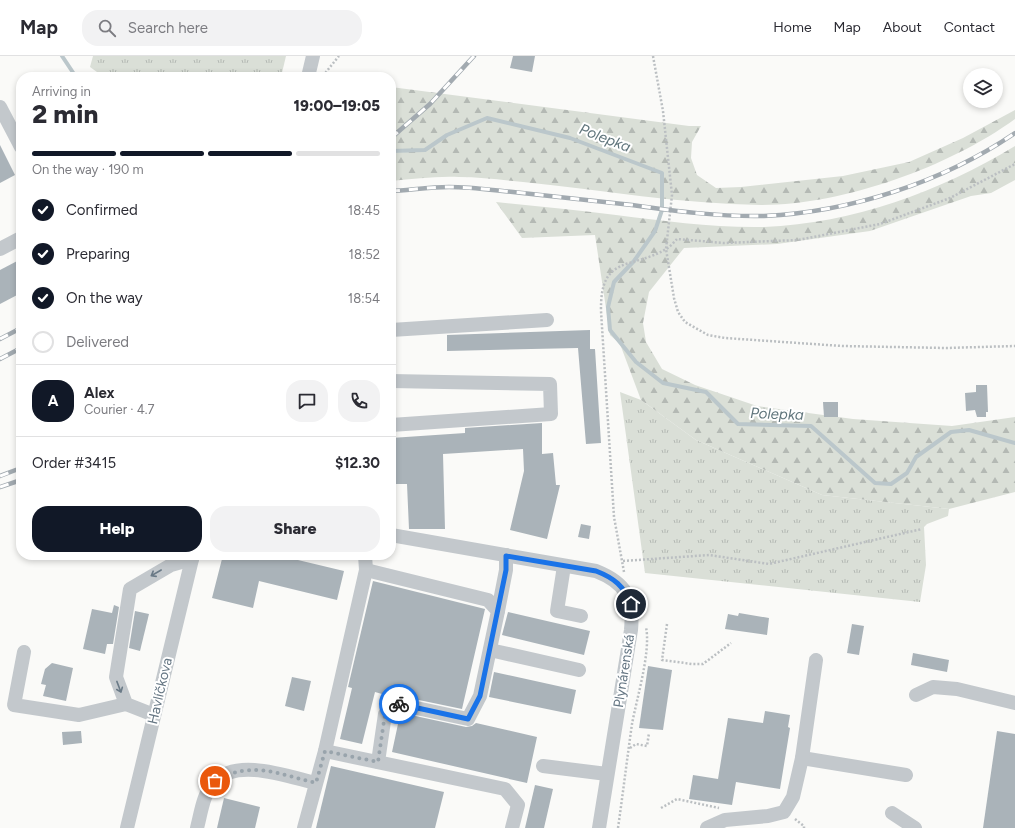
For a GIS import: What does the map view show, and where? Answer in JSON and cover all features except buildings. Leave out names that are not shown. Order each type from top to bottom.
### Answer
[{"type":"street","points":[[309,72],[313,56]]},
{"type":"street","points":[[0,107],[16,137]]},
{"type":"street","points":[[0,249],[16,241]]},
{"type":"street","points":[[396,330],[547,320]]},
{"type":"street","points":[[396,381],[550,384],[551,414],[396,425]]},
{"type":"street","points":[[396,537],[596,571],[608,576],[619,584],[626,592]]},
{"type":"street","points":[[378,762],[385,714],[393,703],[468,719],[480,696],[505,574],[506,556]]},
{"type":"street","points":[[126,704],[116,677],[130,589],[182,560]]},
{"type":"street","name":"Havlíčkova","points":[[127,828],[189,560]]},
{"type":"street","points":[[304,828],[325,751],[366,570],[365,560]]},
{"type":"street","points":[[564,566],[557,611],[582,616]]},
{"type":"street","points":[[366,570],[488,600],[498,611]]},
{"type":"street","name":"Plynárenská","points":[[598,828],[632,617],[631,604],[626,592]]},
{"type":"street","points":[[490,650],[579,670]]},
{"type":"street","points":[[24,652],[14,705],[79,715],[126,704],[154,715]]},
{"type":"street","points":[[708,828],[725,820],[768,816],[784,812],[794,797],[802,758],[816,660]]},
{"type":"street","points":[[916,695],[933,687],[957,689],[1015,703]]},
{"type":"street","points":[[325,751],[505,789],[518,805],[512,828]]},
{"type":"street","points":[[802,758],[906,775]]},
{"type":"street","points":[[543,766],[607,774]]},
{"type":"street","points":[[197,828],[204,799],[215,781],[228,774],[247,769],[267,771],[316,783]]},
{"type":"street","points":[[892,813],[916,828]]},
{"type":"path","points":[[326,72],[339,56]]},
{"type":"path","points":[[653,56],[663,111],[672,195],[666,249],[678,312],[685,322],[708,335],[725,338],[842,346],[946,348],[1015,346]]},
{"type":"path","points":[[626,592],[612,497],[600,294],[605,280],[615,270],[628,262],[666,249],[677,238],[724,243],[798,240],[880,224],[950,198],[1015,164]]},
{"type":"path","points":[[622,561],[709,555],[769,564],[922,529]]},
{"type":"path","points":[[667,624],[662,660],[703,664],[731,644]]},
{"type":"path","points":[[618,828],[629,748],[636,744],[647,746],[649,733]]},
{"type":"green space","points":[[93,56],[286,56],[282,72],[97,72],[90,67]]},
{"type":"green space","points":[[396,88],[689,126],[701,126],[692,142],[691,158],[697,175],[716,188],[741,187],[843,176],[909,162],[963,138],[1015,110],[1015,119],[959,153],[927,167],[894,180],[860,190],[826,198],[793,203],[761,205],[701,202],[499,180],[442,177],[396,181]]},
{"type":"green space","points":[[1015,146],[1015,180],[991,193],[971,196],[870,231],[777,244],[684,248],[649,292],[643,323],[646,342],[662,369],[695,385],[757,406],[853,419],[952,426],[1015,417],[1015,492],[949,509],[822,495],[696,440],[641,400],[620,344],[610,335],[595,235],[522,238],[496,202],[709,225],[764,227],[798,224],[863,212],[926,191],[986,163]]},
{"type":"green space","points":[[620,392],[641,400],[696,440],[822,495],[949,509],[948,516],[927,524],[924,527],[926,565],[920,602],[645,573]]},
{"type":"waterway","name":"Polepka","points":[[62,56],[73,72]]},
{"type":"waterway","name":"Polepka","points":[[396,151],[425,150],[447,135],[487,118],[570,138],[662,173],[662,210],[655,231],[634,261],[614,282],[608,307],[610,330],[636,362],[663,383],[706,392],[738,424],[811,426],[875,483],[891,484],[907,473],[916,457],[951,432],[969,430],[1015,443]]},
{"type":"railway","points":[[396,134],[430,104],[474,56]]},
{"type":"railway","points":[[396,191],[442,187],[465,188],[543,195],[714,215],[764,216],[797,213],[863,201],[927,180],[958,166],[1015,133]]},
{"type":"railway","points":[[0,339],[16,331]]},
{"type":"railway","points":[[0,359],[16,351]]},
{"type":"railway","points":[[0,476],[16,470]]},
{"type":"railway","points":[[0,487],[16,482]]},
{"type":"way so far","points":[[215,781],[228,774],[247,769],[267,771],[316,783],[325,751],[378,762],[385,714],[393,703],[399,704]]},
{"type":"route","points":[[399,704],[468,719],[480,696],[506,570],[506,556],[596,571],[608,576],[619,584],[626,592],[631,604]]}]
